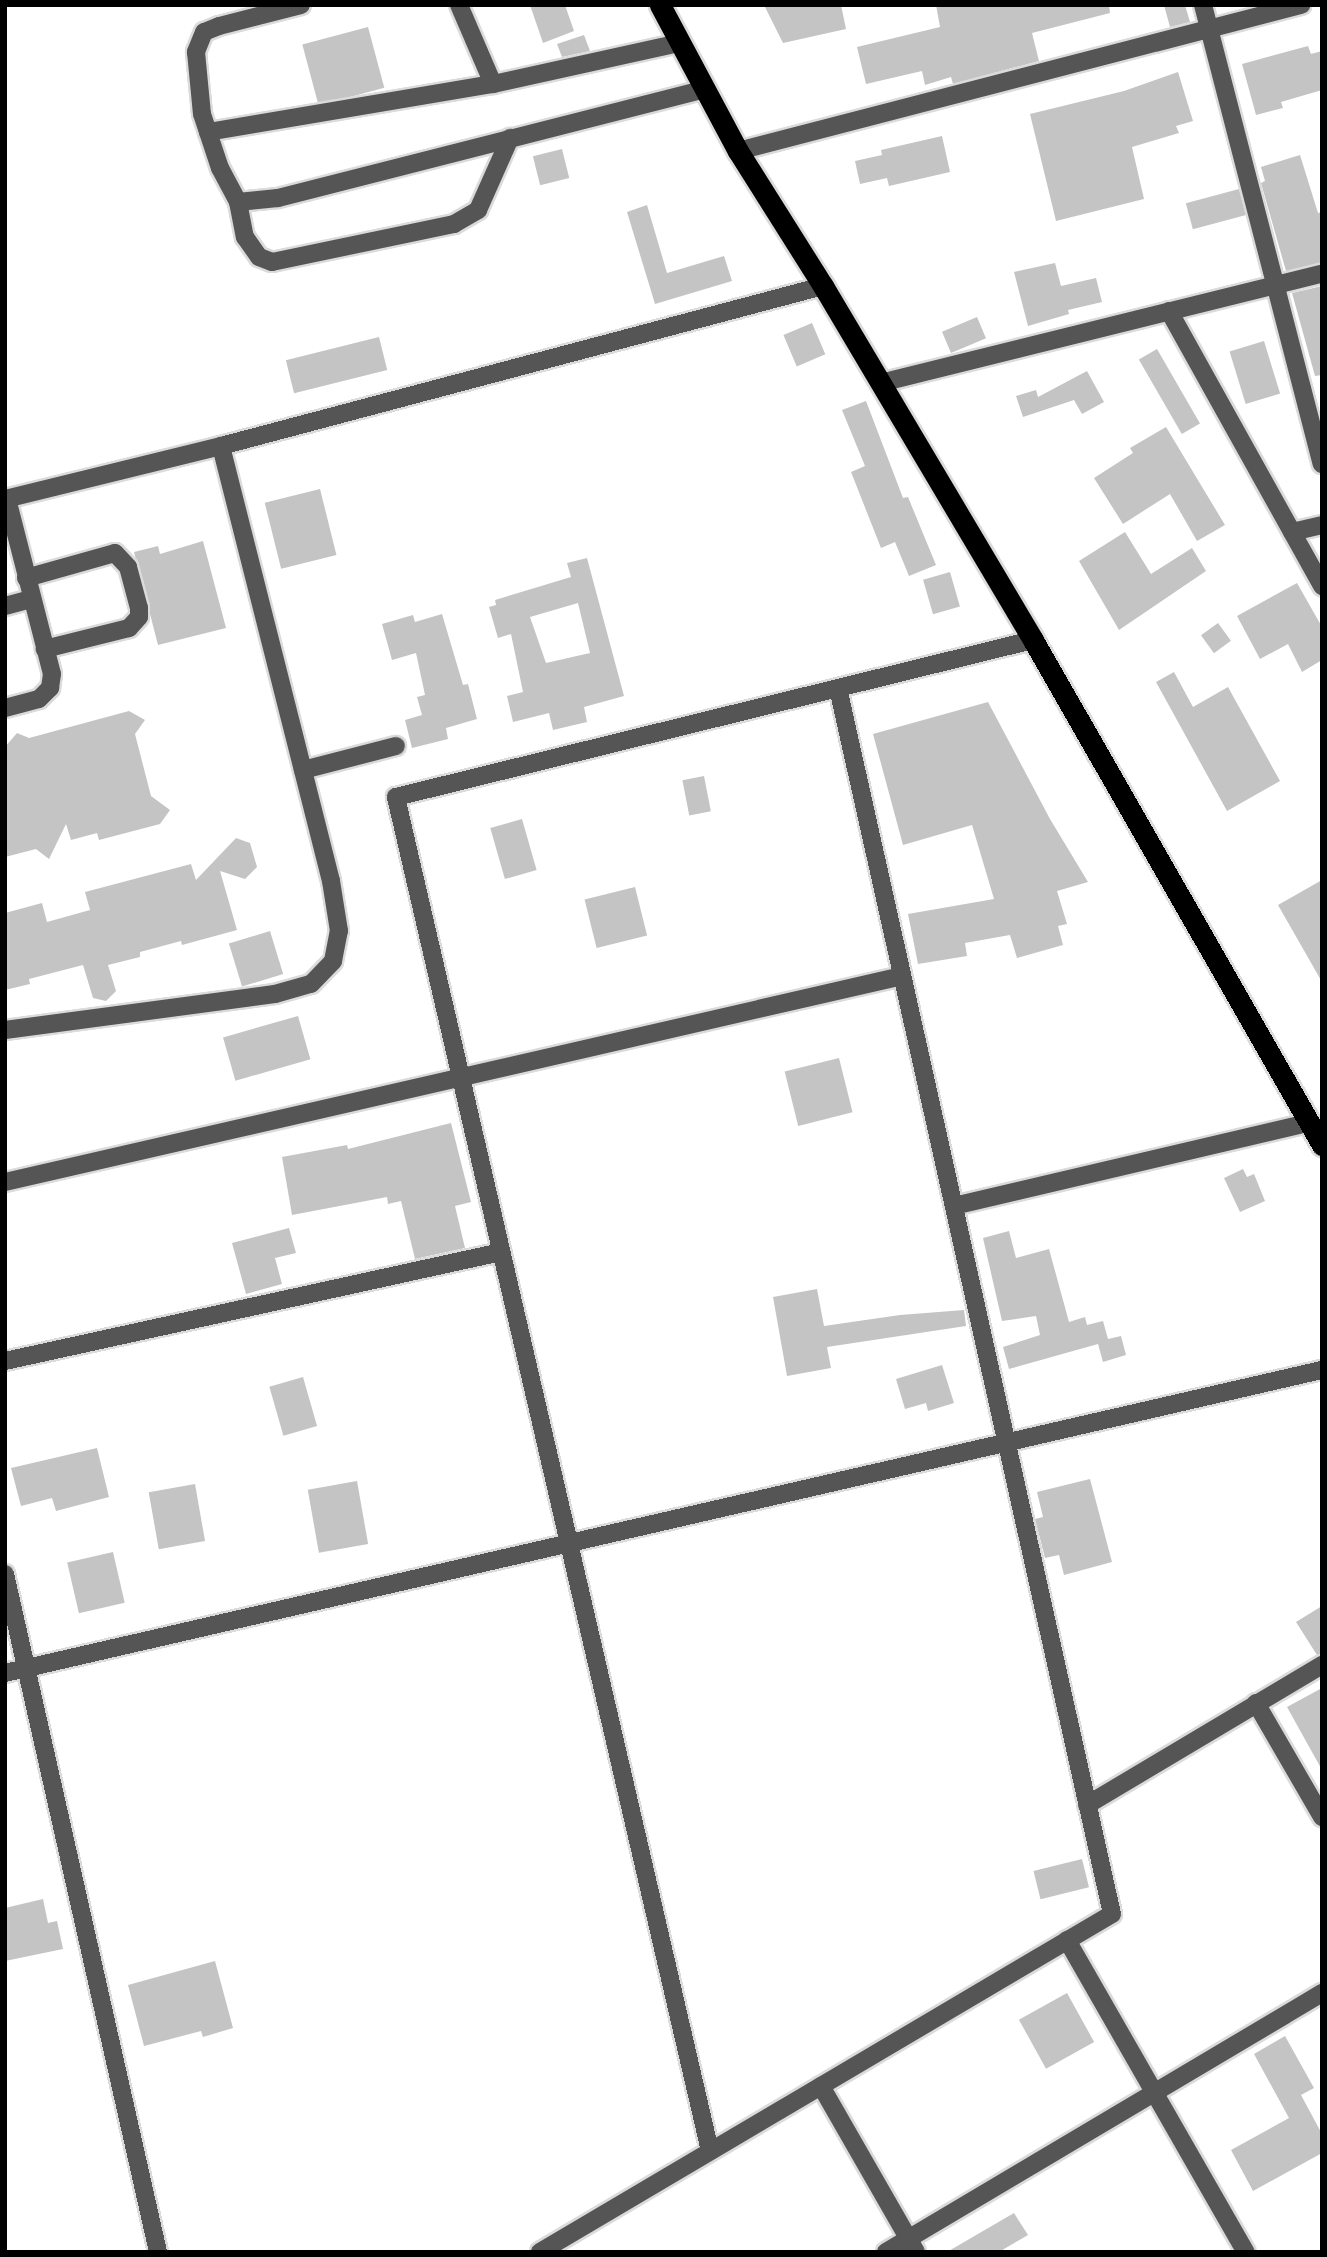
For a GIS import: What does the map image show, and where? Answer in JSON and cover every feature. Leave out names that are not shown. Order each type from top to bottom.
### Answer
[{"type":"highway","points":[[661,5],[738,151],[823,286],[1033,640],[1322,1145]]},
{"type":"street","points":[[302,5],[204,32],[196,52],[202,114],[220,168],[237,202],[245,237],[258,257],[272,262],[454,224],[478,210],[510,138]]},
{"type":"street","points":[[459,5],[493,83]]},
{"type":"street","points":[[1203,5],[1322,464]]},
{"type":"street","points":[[738,151],[1301,5]]},
{"type":"street","points":[[208,132],[493,83],[680,43]]},
{"type":"street","points":[[237,202],[278,198],[705,89]]},
{"type":"street","points":[[880,383],[1322,274]]},
{"type":"street","points":[[5,708],[39,699],[50,688],[52,674],[6,499],[221,446],[823,286]]},
{"type":"street","points":[[1169,311],[1322,586]]},
{"type":"street","points":[[5,1030],[275,995],[312,984],[333,961],[339,931],[331,881],[221,446]]},
{"type":"street","points":[[1292,532],[1322,525]]},
{"type":"street","points":[[26,578],[115,553],[128,568],[139,608],[139,617],[129,628],[45,649]]},
{"type":"street","points":[[5,606],[32,599]]},
{"type":"street","points":[[710,2151],[396,797],[1033,640]]},
{"type":"street","points":[[540,2252],[1112,1914],[838,688]]},
{"type":"street","points":[[303,770],[396,746]]},
{"type":"street","points":[[5,1182],[902,976]]},
{"type":"street","points":[[954,1206],[1308,1122]]},
{"type":"street","points":[[5,1361],[501,1252]]},
{"type":"street","points":[[5,1673],[1322,1370]]},
{"type":"street","points":[[5,1574],[159,2252]]},
{"type":"street","points":[[1087,1805],[1322,1665]]},
{"type":"street","points":[[1256,1703],[1322,1817]]},
{"type":"street","points":[[1067,1940],[1246,2252]]},
{"type":"street","points":[[886,2252],[912,2245],[1154,2092],[1322,1993]]},
{"type":"street","points":[[821,2086],[912,2245]]},
{"type":"building","points":[[530,5],[565,5],[574,31],[543,43]]},
{"type":"building","points":[[764,5],[841,5],[846,29],[783,43]]},
{"type":"building","points":[[936,5],[1109,5],[1110,13],[1032,33],[1039,61],[953,84],[951,77],[925,85],[922,71],[866,84],[857,47],[940,27]]},
{"type":"building","points":[[1164,5],[1185,5],[1190,22],[1170,27]]},
{"type":"building","points":[[368,27],[384,88],[319,105],[302,45]]},
{"type":"building","points":[[584,35],[590,51],[562,57],[557,44]]},
{"type":"building","points":[[1308,46],[1311,54],[1322,51],[1322,90],[1281,102],[1283,108],[1256,115],[1242,64]]},
{"type":"building","points":[[1178,72],[1193,121],[1176,126],[1179,133],[1132,147],[1144,199],[1056,221],[1030,114],[1124,91]]},
{"type":"building","points":[[942,136],[950,172],[889,186],[887,178],[860,184],[855,161],[882,155],[881,150]]},
{"type":"building","points":[[562,149],[569,178],[540,185],[533,156]]},
{"type":"building","points":[[1300,155],[1318,213],[1322,212],[1322,263],[1286,271],[1261,183],[1265,181],[1261,167]]},
{"type":"building","points":[[1239,189],[1246,215],[1193,229],[1186,203]]},
{"type":"building","points":[[647,205],[667,273],[724,256],[732,281],[655,304],[627,212]]},
{"type":"building","points":[[1055,263],[1061,286],[1096,278],[1102,302],[1068,310],[1069,314],[1028,326],[1014,272]]},
{"type":"building","points":[[1322,286],[1322,375],[1315,376],[1292,293]]},
{"type":"building","points":[[977,317],[986,338],[951,353],[942,332]]},
{"type":"building","points":[[812,323],[825,354],[797,366],[783,335]]},
{"type":"building","points":[[379,337],[387,370],[294,393],[286,360]]},
{"type":"building","points":[[1264,341],[1280,394],[1246,404],[1230,352]]},
{"type":"building","points":[[1157,349],[1200,423],[1182,434],[1139,360]]},
{"type":"building","points":[[1087,371],[1104,402],[1082,414],[1074,400],[1023,417],[1016,396],[1036,390],[1038,397]]},
{"type":"building","points":[[866,401],[903,498],[908,497],[936,565],[909,576],[895,542],[881,548],[851,472],[865,466],[842,410]]},
{"type":"building","points":[[1166,427],[1225,525],[1197,541],[1170,494],[1123,524],[1094,478],[1133,453],[1130,448]]},
{"type":"building","points":[[320,489],[336,555],[281,569],[265,503]]},
{"type":"building","points":[[1125,532],[1151,574],[1192,548],[1206,571],[1119,630],[1079,561]]},
{"type":"building","points":[[203,541],[226,628],[158,645],[134,552],[158,546],[160,554]]},
{"type":"building","points":[[587,558],[624,696],[584,707],[587,722],[553,730],[549,713],[513,722],[507,696],[523,692],[511,634],[498,638],[489,607],[496,605],[495,600],[571,577],[567,563]],"holes":[[[578,603],[590,653],[546,663],[530,617]]]},
{"type":"building","points":[[950,572],[960,607],[933,614],[923,580]]},
{"type":"building","points":[[1297,583],[1322,627],[1322,660],[1302,672],[1288,644],[1260,659],[1237,616]]},
{"type":"building","points":[[442,614],[463,685],[468,684],[477,719],[446,728],[448,739],[412,748],[405,720],[422,715],[417,697],[425,695],[416,653],[392,660],[382,624],[413,615],[415,622]]},
{"type":"building","points":[[1218,623],[1231,641],[1214,653],[1201,635]]},
{"type":"building","points":[[1174,672],[1193,707],[1228,687],[1280,781],[1227,811],[1156,682]]},
{"type":"building","points":[[988,702],[1050,819],[1088,882],[1057,891],[1067,924],[1058,926],[1063,945],[1017,958],[1010,935],[965,943],[967,956],[918,964],[908,914],[994,899],[972,825],[903,845],[873,734]]},
{"type":"building","points":[[129,711],[145,720],[135,734],[151,796],[170,810],[160,824],[99,840],[97,833],[71,840],[66,824],[49,859],[36,849],[5,857],[5,747],[17,733],[29,738]]},
{"type":"building","points":[[704,776],[711,811],[689,816],[682,780]]},
{"type":"building","points":[[522,819],[537,870],[505,879],[490,828]]},
{"type":"building","points":[[236,838],[250,843],[257,867],[245,879],[220,871],[237,930],[182,945],[181,941],[140,952],[140,957],[108,965],[116,991],[106,1001],[93,998],[83,965],[29,979],[30,984],[5,990],[5,913],[42,903],[47,922],[90,910],[85,892],[191,864],[196,880]]},
{"type":"building","points":[[1322,880],[1322,982],[1278,905]]},
{"type":"building","points":[[635,887],[647,936],[597,948],[585,900]]},
{"type":"building","points":[[270,931],[283,974],[242,987],[229,944]]},
{"type":"building","points":[[298,1016],[310,1059],[235,1081],[223,1037]]},
{"type":"building","points":[[839,1058],[853,1112],[798,1126],[785,1072]]},
{"type":"building","points":[[451,1123],[471,1202],[455,1206],[465,1248],[415,1259],[401,1201],[388,1204],[387,1197],[292,1215],[282,1157],[347,1145],[348,1149]]},
{"type":"building","points":[[1243,1169],[1247,1177],[1254,1174],[1265,1201],[1240,1212],[1224,1178]]},
{"type":"building","points":[[289,1228],[296,1253],[275,1258],[282,1284],[246,1294],[232,1243]]},
{"type":"building","points":[[1009,1231],[1016,1258],[1049,1249],[1069,1322],[1085,1317],[1087,1325],[1103,1321],[1108,1339],[1121,1336],[1126,1355],[1103,1362],[1098,1344],[1009,1369],[1003,1347],[1040,1335],[1036,1316],[1002,1321],[983,1238]]},
{"type":"building","points":[[817,1289],[824,1326],[900,1315],[964,1310],[966,1326],[827,1347],[831,1368],[787,1376],[773,1297]]},
{"type":"building","points":[[942,1365],[954,1403],[928,1411],[926,1403],[905,1409],[896,1379]]},
{"type":"building","points":[[303,1377],[317,1426],[283,1436],[269,1387]]},
{"type":"building","points":[[97,1448],[109,1497],[56,1511],[52,1498],[21,1506],[11,1468]]},
{"type":"building","points":[[1090,1479],[1112,1562],[1064,1575],[1059,1555],[1045,1558],[1035,1519],[1043,1517],[1037,1492]]},
{"type":"building","points":[[357,1481],[368,1544],[319,1553],[308,1490]]},
{"type":"building","points":[[195,1484],[205,1541],[159,1549],[149,1492]]},
{"type":"building","points":[[113,1552],[125,1603],[79,1613],[67,1563]]},
{"type":"building","points":[[1322,1606],[1322,1654],[1317,1655],[1296,1622]]},
{"type":"building","points":[[1322,1688],[1322,1770],[1287,1707]]},
{"type":"building","points":[[1082,1859],[1089,1887],[1041,1899],[1033,1871]]},
{"type":"building","points":[[43,1899],[48,1923],[57,1921],[63,1949],[5,1961],[5,1908]]},
{"type":"building","points":[[215,1961],[233,2028],[203,2037],[201,2031],[144,2046],[128,1985]]},
{"type":"building","points":[[1067,1993],[1094,2042],[1046,2069],[1019,2020]]},
{"type":"building","points":[[1285,2036],[1314,2088],[1301,2095],[1322,2134],[1322,2153],[1253,2191],[1231,2150],[1289,2118],[1254,2054]]},
{"type":"building","points":[[1014,2213],[1028,2235],[999,2252],[947,2252]]}]
